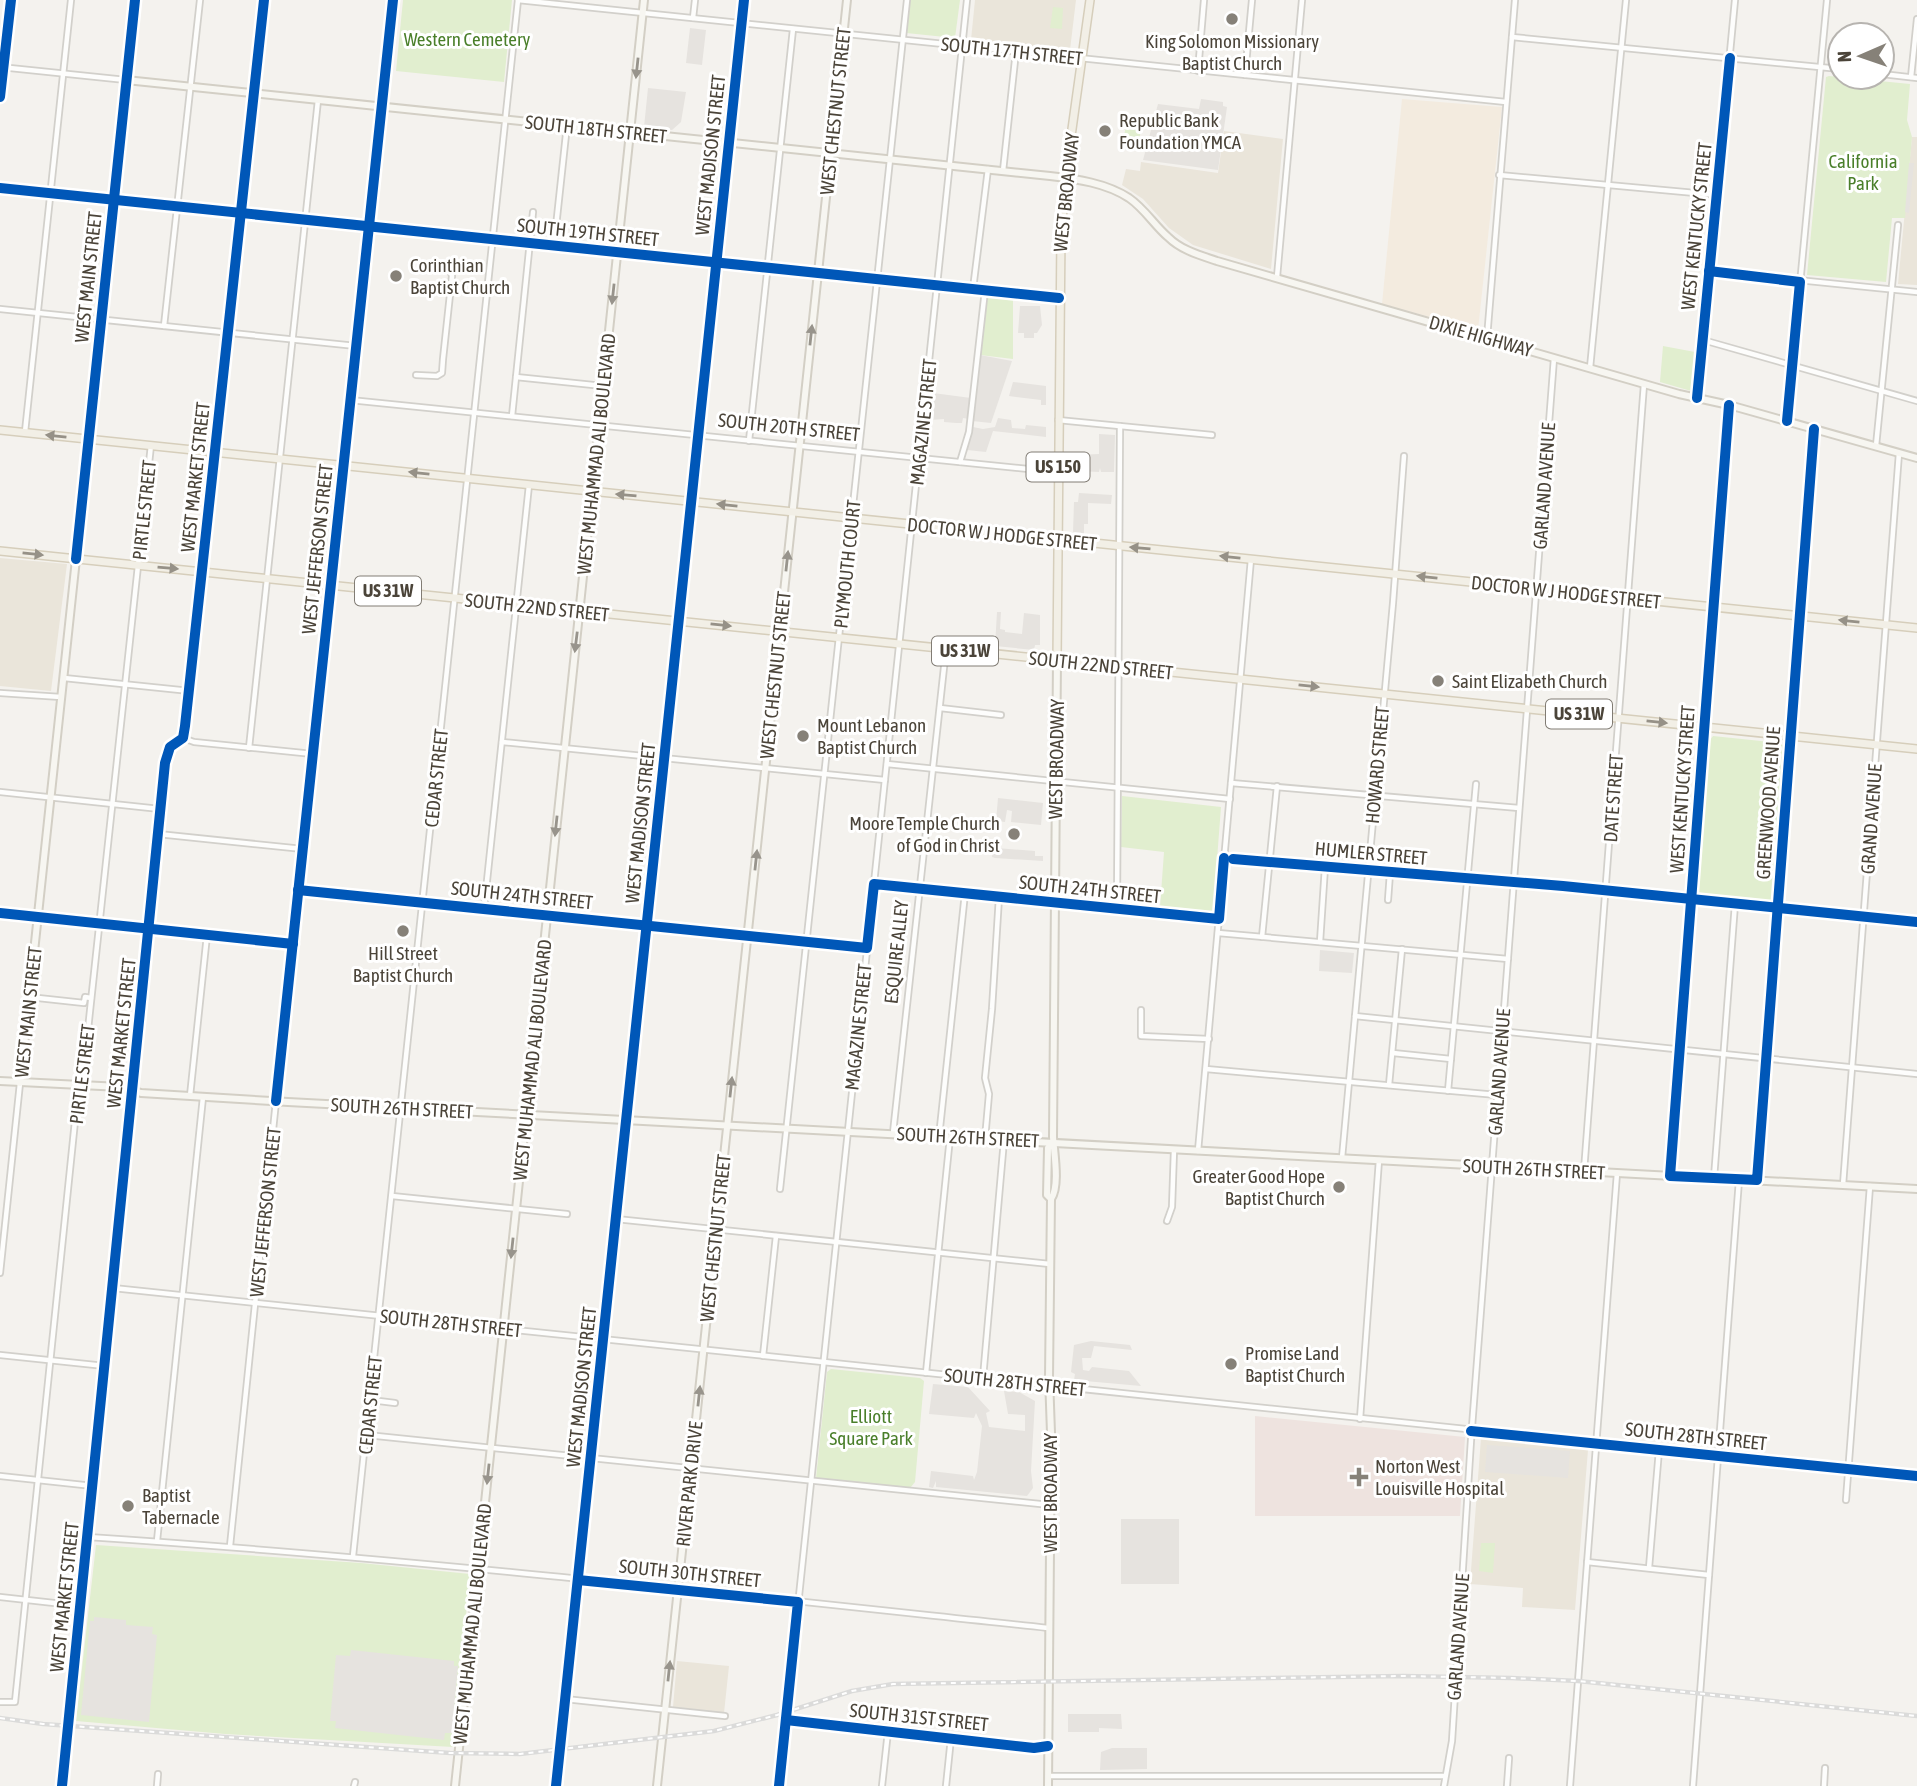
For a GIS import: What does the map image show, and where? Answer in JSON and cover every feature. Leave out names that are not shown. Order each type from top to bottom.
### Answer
[{"type":"main road","name":"WEST MAIN STREET","points":[[76,559],[135,0]]},
{"type":"main road","name":"WEST MARKET STREET","points":[[203,571],[264,0]]},
{"type":"main road","name":"WEST BROADWAY","points":[[1057,660],[1061,233],[1090,0]]},
{"type":"main road","name":"DOCTOR W J HODGE STREET","points":[[0,430],[1917,628]]},
{"type":"main road","name":"SOUTH 22ND STREET","points":[[0,551],[1917,749]]},
{"type":"street","points":[[0,97],[11,0]]},
{"type":"street","points":[[25,432],[71,0]]},
{"type":"street","points":[[164,326],[200,0]]},
{"type":"street","name":"WEST JEFFERSON STREET","points":[[230,1546],[393,0]]},
{"type":"street","name":"SOUTH 17TH STREET","points":[[518,0],[581,3],[643,13],[1506,102]]},
{"type":"street","name":"CEDAR STREET","points":[[352,1556],[518,0]]},
{"type":"street","name":"WEST MUHAMMAD ALI BOULEVARD","points":[[455,1786],[644,0]]},
{"type":"street","points":[[694,18],[695,0]]},
{"type":"street","name":"WEST MADISON STREET","points":[[556,1786],[744,0]]},
{"type":"street","name":"WEST CHESTNUT STREET","points":[[704,1349],[847,0]]},
{"type":"street","name":"PLYMOUTH COURT","points":[[780,1189],[907,0]]},
{"type":"street","name":"MAGAZINE STREET","points":[[779,1786],[967,0]]},
{"type":"street","points":[[1198,71],[1204,0]]},
{"type":"street","points":[[1245,75],[1252,0]]},
{"type":"street","points":[[1277,277],[1302,0]]},
{"type":"street","points":[[1488,338],[1515,0]]},
{"type":"street","points":[[1590,368],[1626,0]]},
{"type":"street","name":"WEST KENTUCKY STREET","points":[[1697,398],[1735,0]]},
{"type":"street","points":[[1787,421],[1827,0]]},
{"type":"street","points":[[1896,75],[1914,77],[1917,19]]},
{"type":"street","points":[[750,440],[793,29]]},
{"type":"street","points":[[1512,37],[1826,68]]},
{"type":"street","points":[[1003,171],[1016,51]]},
{"type":"street","points":[[2,68],[126,80]]},
{"type":"street","name":"SOUTH 18TH STREET","points":[[126,80],[1066,178]]},
{"type":"street","points":[[249,748],[318,100]]},
{"type":"street","points":[[554,245],[568,125]]},
{"type":"street","points":[[973,289],[988,169]]},
{"type":"street","points":[[1499,175],[1717,195]]},
{"type":"street","name":"DIXIE HIGHWAY","points":[[1066,178],[1102,186],[1129,198],[1142,208],[1166,236],[1184,249],[1217,261],[1644,384],[1917,458]]},
{"type":"street","name":"SOUTH 19TH STREET","points":[[0,188],[1059,298]]},
{"type":"street","points":[[512,416],[533,212]]},
{"type":"street","points":[[1876,446],[1898,225]]},
{"type":"street","points":[[416,375],[437,376],[442,373],[445,347],[452,276],[450,270],[428,268]]},
{"type":"street","points":[[1709,271],[1917,292]]},
{"type":"street","points":[[960,462],[969,432],[985,290]]},
{"type":"street","points":[[0,309],[356,346]]},
{"type":"street","points":[[1703,340],[1917,401]]},
{"type":"street","name":"GARLAND AVENUE","points":[[1444,1786],[1456,1680],[1471,1430],[1554,357]]},
{"type":"street","points":[[516,377],[603,386]]},
{"type":"street","name":"DATE STREET","points":[[1584,1171],[1644,384]]},
{"type":"street","name":"SOUTH 20TH STREET","points":[[350,400],[1058,472]]},
{"type":"street","name":"WEST KENTUCKY STREET","points":[[1670,1176],[1729,405]]},
{"type":"street","points":[[1058,420],[1212,435]]},
{"type":"street","points":[[1117,909],[1120,426]]},
{"type":"street","name":"GREENWOOD AVENUE","points":[[1757,1180],[1814,429]]},
{"type":"street","name":"PIRTLE STREET","points":[[0,1702],[15,1702],[78,1092],[82,1085],[151,445]]},
{"type":"street","name":"GRAND AVENUE","points":[[1843,1185],[1899,453]]},
{"type":"street","name":"HOWARD STREET","points":[[1342,1158],[1404,456]]},
{"type":"street","points":[[484,909],[530,484]]},
{"type":"street","name":"WEST MAIN STREET","points":[[0,1273],[76,559]]},
{"type":"street","points":[[1198,1152],[1251,559]]},
{"type":"street","name":"WEST MARKET STREET","points":[[62,1786],[160,808],[167,752],[183,738],[203,571]]},
{"type":"street","name":"ESQUIRE ALLEY","points":[[893,1133],[946,649]]},
{"type":"street","name":"WEST BROADWAY","points":[[1048,1786],[1051,1199],[1047,1195],[1048,1148],[1053,1142],[1057,660]]},
{"type":"street","points":[[63,678],[190,691]]},
{"type":"street","points":[[1,693],[61,697]]},
{"type":"street","points":[[940,708],[1001,715]]},
{"type":"street","points":[[183,738],[194,742],[313,754]]},
{"type":"street","points":[[502,742],[885,780]]},
{"type":"street","points":[[887,764],[1230,799]]},
{"type":"street","points":[[1231,783],[1519,808]]},
{"type":"street","points":[[1448,1091],[1476,784]]},
{"type":"street","points":[[1262,937],[1277,786]]},
{"type":"street","points":[[0,792],[160,808]]},
{"type":"street","points":[[158,834],[303,849]]},
{"type":"street","name":"HUMLER STREET","points":[[1224,858],[1692,899],[1917,922]]},
{"type":"street","points":[[1320,942],[1325,867]]},
{"type":"street","points":[[1388,900],[1390,873]]},
{"type":"street","name":"SOUTH 24TH STREET","points":[[874,884],[1219,919]]},
{"type":"street","name":"SOUTH 24TH STREET","points":[[298,890],[867,948]]},
{"type":"street","points":[[939,1137],[965,894]]},
{"type":"street","points":[[985,1139],[989,1094],[985,1079],[999,897]]},
{"type":"street","points":[[1713,1178],[1734,904]]},
{"type":"street","points":[[0,913],[293,944]]},
{"type":"street","points":[[1218,933],[1508,959]]},
{"type":"street","points":[[190,1096],[207,935]]},
{"type":"street","points":[[1389,1085],[1402,950]]},
{"type":"street","points":[[29,997],[84,1003],[85,997],[91,998]]},
{"type":"street","points":[[1142,1010],[1141,1036],[1209,1039]]},
{"type":"street","points":[[1355,1016],[1917,1073]]},
{"type":"street","points":[[1393,1053],[1451,1059]]},
{"type":"street","points":[[1206,1069],[1497,1095]]},
{"type":"street","name":"SOUTH 26TH STREET","points":[[0,1081],[121,1087],[141,1093],[203,1097],[1917,1189]]},
{"type":"street","points":[[157,1541],[203,1097]]},
{"type":"street","points":[[926,1373],[950,1138]]},
{"type":"street","points":[[983,1378],[1004,1140]]},
{"type":"street","points":[[1167,1221],[1172,1207],[1174,1150]]},
{"type":"street","points":[[1360,1419],[1379,1160]]},
{"type":"street","points":[[1570,1786],[1617,1173]]},
{"type":"street","points":[[1693,1786],[1739,1181]]},
{"type":"street","points":[[1846,1500],[1870,1186]]},
{"type":"street","points":[[392,1196],[567,1214]]},
{"type":"street","points":[[616,1219],[1050,1264]]},
{"type":"street","points":[[763,1356],[776,1236]]},
{"type":"street","name":"SOUTH 28TH STREET","points":[[113,1288],[1917,1476]]},
{"type":"street","name":"RIVER PARK DRIVE","points":[[657,1786],[704,1349]]},
{"type":"street","points":[[0,1355],[105,1366]]},
{"type":"street","points":[[370,1401],[395,1403]]},
{"type":"street","points":[[367,1435],[1050,1505]]},
{"type":"street","points":[[1649,1568],[1659,1450]]},
{"type":"street","points":[[0,1476],[93,1486]]},
{"type":"street","name":"SOUTH 30TH STREET","points":[[88,1537],[352,1556],[1048,1628]]},
{"type":"street","points":[[1587,1562],[1709,1575]]},
{"type":"street","points":[[0,1597],[81,1606]]},
{"type":"street","points":[[565,1699],[725,1716]]},
{"type":"street","name":"SOUTH 31ST STREET","points":[[786,1720],[1034,1748],[1048,1746]]},
{"type":"street","points":[[882,1786],[888,1731]]},
{"type":"street","points":[[946,1786],[951,1738]]},
{"type":"street","points":[[1507,1786],[1509,1758]]},
{"type":"street","points":[[1824,1786],[1825,1768]]},
{"type":"street","points":[[156,1786],[158,1774]]},
{"type":"street","points":[[1048,1776],[1445,1776]]},
{"type":"shaded area","points":[[975,0],[1076,0],[1070,50],[971,40]]},
{"type":"shaded area","points":[[690,28],[706,30],[702,65],[686,63]]},
{"type":"shaded area","points":[[648,88],[686,92],[681,122],[672,130],[644,127]]},
{"type":"shaded area","points":[[1201,99],[1223,102],[1223,106],[1227,107],[1218,170],[1143,160],[1158,104],[1199,109]]},
{"type":"shaded area","points":[[1402,99],[1502,107],[1478,330],[1382,304]]},
{"type":"shaded area","points":[[1224,131],[1283,139],[1271,269],[1193,245],[1169,228],[1143,199],[1122,185],[1126,169],[1140,171],[1141,162],[1218,173]]},
{"type":"shaded area","points":[[1912,137],[1917,137],[1917,285],[1898,284]]},
{"type":"shaded area","points":[[1909,163],[1914,163],[1909,213],[1905,212]]},
{"type":"shaded area","points":[[1020,306],[1040,306],[1042,325],[1037,333],[1034,333],[1034,338],[1024,338],[1024,333],[1018,333]]},
{"type":"shaded area","points":[[980,355],[1012,361],[991,423],[972,421]]},
{"type":"shaded area","points":[[1013,382],[1046,386],[1046,405],[1041,405],[1041,400],[1009,396]]},
{"type":"shaded area","points":[[933,393],[971,398],[969,419],[963,418],[962,423],[944,422],[944,419],[930,420]]},
{"type":"shaded area","points":[[998,418],[1011,420],[1012,428],[1025,429],[1026,425],[1046,427],[1046,437],[993,431],[986,452],[967,450],[973,427],[995,427]]},
{"type":"shaded area","points":[[1099,434],[1115,435],[1114,472],[1101,472],[1100,468],[1099,472],[1078,471],[1076,455],[1099,454]]},
{"type":"shaded area","points":[[1079,493],[1112,495],[1111,504],[1088,503],[1088,524],[1084,524],[1084,534],[1073,533],[1074,502],[1078,502]]},
{"type":"shaded area","points":[[0,558],[67,564],[51,691],[0,686]]},
{"type":"shaded area","points":[[997,612],[1001,612],[1000,629],[1022,634],[1024,613],[1040,615],[1040,645],[1035,645],[1034,650],[995,646]]},
{"type":"shaded area","points":[[998,798],[1043,803],[1041,825],[1011,822],[1012,811],[1007,810],[1005,822],[996,821]]},
{"type":"shaded area","points":[[996,848],[1035,851],[1035,856],[1043,856],[1043,861],[995,858],[992,857]]},
{"type":"shaded area","points":[[1320,950],[1354,953],[1352,973],[1319,971]]},
{"type":"shaded area","points":[[1091,1341],[1130,1345],[1132,1350],[1094,1346],[1091,1358],[1082,1358],[1083,1370],[1089,1371],[1092,1367],[1129,1371],[1141,1386],[1074,1380],[1075,1374],[1071,1372],[1074,1345]]},
{"type":"shaded area","points":[[933,1384],[968,1387],[990,1411],[986,1413],[989,1427],[1025,1431],[1025,1415],[1008,1414],[1004,1391],[1019,1392],[1035,1401],[1031,1471],[1033,1488],[1027,1496],[936,1487],[936,1481],[933,1488],[929,1487],[931,1471],[973,1476],[974,1480],[982,1426],[976,1413],[974,1418],[929,1414]]},
{"type":"shaded area","name":"Norton West Louisville Hospital","points":[[1255,1416],[1465,1437],[1460,1516],[1255,1516]]},
{"type":"shaded area","points":[[1481,1438],[1588,1450],[1575,1610],[1522,1607],[1523,1588],[1470,1584]]},
{"type":"shaded area","points":[[1487,1445],[1570,1451],[1568,1478],[1485,1472]]},
{"type":"shaded area","points":[[1121,1519],[1179,1519],[1179,1584],[1121,1584]]},
{"type":"shaded area","points":[[94,1617],[126,1620],[126,1625],[153,1627],[152,1634],[157,1635],[149,1722],[81,1715],[90,1621],[94,1621]]},
{"type":"shaded area","points":[[351,1650],[454,1661],[454,1666],[458,1666],[452,1733],[445,1733],[444,1740],[335,1728],[336,1721],[330,1721],[336,1655],[350,1656]]},
{"type":"shaded area","points":[[677,1661],[729,1666],[724,1713],[673,1707]]},
{"type":"shaded area","points":[[1068,1714],[1121,1714],[1122,1729],[1099,1728],[1099,1732],[1068,1732]]},
{"type":"shaded area","points":[[1112,1748],[1147,1748],[1147,1769],[1100,1770],[1101,1752]]},
{"type":"green space","name":"Western Cemetery","points":[[403,0],[512,0],[504,82],[396,71]]},
{"type":"green space","points":[[910,0],[960,0],[955,38],[906,33]]},
{"type":"green space","points":[[1053,7],[1063,8],[1062,29],[1050,28]]},
{"type":"green space","name":"California Park","points":[[1826,77],[1826,91],[1896,91],[1896,83],[1910,84],[1907,120],[1912,137],[1905,218],[1892,218],[1886,282],[1807,275]]},
{"type":"green space","points":[[1126,125],[1141,127],[1139,144],[1133,141],[1123,142]]},
{"type":"green space","points":[[986,296],[1013,299],[1013,359],[980,355]]},
{"type":"green space","points":[[1663,346],[1695,352],[1691,391],[1660,382]]},
{"type":"green space","points":[[1713,736],[1780,743],[1784,746],[1770,903],[1698,894],[1710,740]]},
{"type":"green space","points":[[1122,796],[1221,807],[1213,912],[1160,907],[1164,852],[1121,847]]},
{"type":"green space","name":"Elliott Square Park","points":[[831,1369],[920,1378],[924,1381],[915,1482],[910,1488],[816,1478],[827,1372]]},
{"type":"green space","points":[[1481,1543],[1495,1543],[1493,1573],[1479,1571]]},
{"type":"green space","points":[[96,1545],[361,1563],[470,1574],[453,1747],[225,1734],[76,1721]]},
{"type":"railway","points":[[0,1718],[43,1724],[450,1753],[520,1754],[714,1731],[777,1715],[852,1691],[893,1684],[1403,1676],[1578,1681],[1917,1716]]},
{"type":"cycle path","points":[[0,97],[11,0]]},
{"type":"cycle path","points":[[76,559],[135,0]]},
{"type":"cycle path","points":[[62,1786],[165,763],[170,747],[183,738],[185,726],[264,0]]},
{"type":"cycle path","points":[[276,1101],[393,0]]},
{"type":"cycle path","points":[[556,1786],[744,0]]},
{"type":"cycle path","points":[[1697,398],[1730,58]]},
{"type":"cycle path","points":[[0,188],[1059,298]]},
{"type":"cycle path","points":[[1709,271],[1800,282],[1787,421]]},
{"type":"cycle path","points":[[1729,405],[1670,1176],[1757,1180],[1814,429]]},
{"type":"cycle path","points":[[298,890],[867,948],[874,884],[1219,919],[1224,858]]},
{"type":"cycle path","points":[[1233,859],[1563,886],[1917,922]]},
{"type":"cycle path","points":[[0,913],[293,944]]},
{"type":"cycle path","points":[[1471,1431],[1917,1476]]},
{"type":"cycle path","points":[[578,1580],[798,1602],[779,1786]]},
{"type":"cycle path","points":[[786,1720],[1034,1748],[1048,1746]]},
{"type":"place","name":"King Solomon Missionary Baptist Church","points":[[1232,19]]},
{"type":"place","name":"Republic Bank Foundation YMCA","points":[[1105,131]]},
{"type":"place","name":"Corinthian Baptist Church","points":[[396,276]]},
{"type":"place","name":"Saint Elizabeth Church","points":[[1438,681]]},
{"type":"place","name":"Mount Lebanon Baptist Church","points":[[803,736]]},
{"type":"place","name":"Moore Temple Church of God in Christ","points":[[1014,834]]},
{"type":"place","name":"Hill Street Baptist Church","points":[[403,931]]},
{"type":"place","name":"Greater Good Hope Baptist Church","points":[[1339,1187]]},
{"type":"place","name":"Promise Land Baptist Church","points":[[1231,1364]]},
{"type":"place","name":"Norton West Louisville Hospital","points":[[1359,1477]]},
{"type":"place","name":"Baptist Tabernacle","points":[[128,1506]]}]
